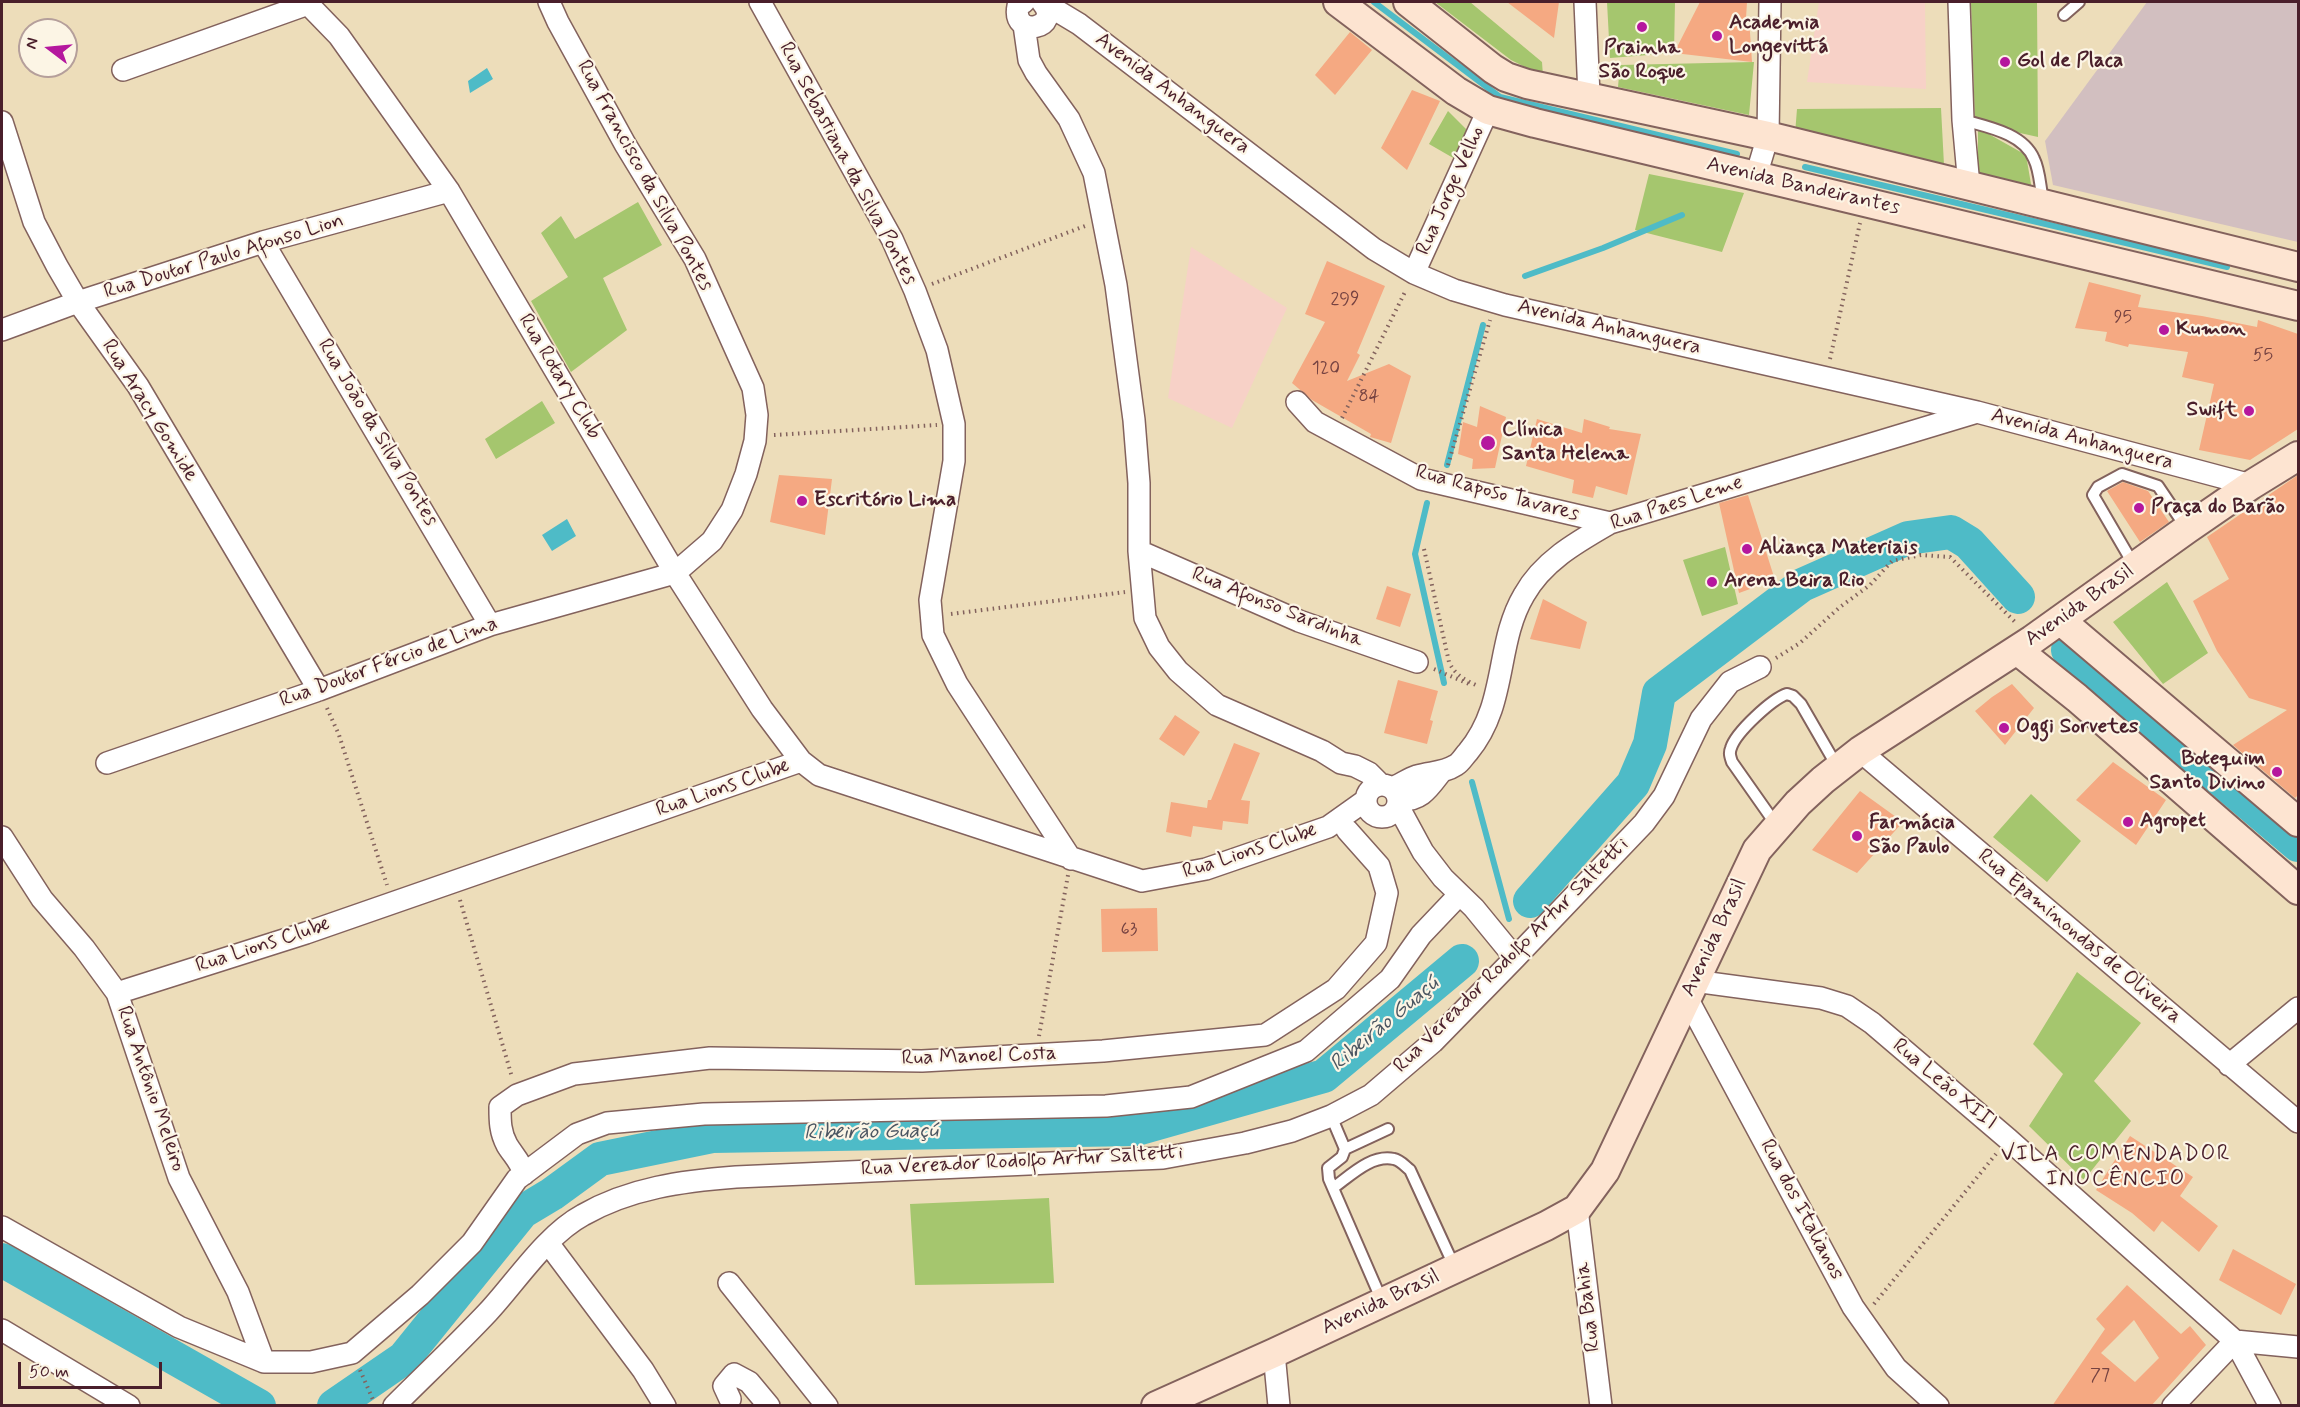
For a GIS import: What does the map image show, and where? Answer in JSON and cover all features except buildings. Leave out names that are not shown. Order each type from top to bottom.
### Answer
[{"type":"main road","name":"Avenida Bandeirantes","points":[[1338,2],[1456,91],[1488,110],[2290,304]]},
{"type":"main road","name":"Avenida Bandeirantes","points":[[1408,2],[1494,69],[1506,77],[1527,84],[1768,136],[2294,266]]},
{"type":"main road","points":[[2290,304],[2294,266]]},
{"type":"main road","name":"Avenida Brasil","points":[[1156,1406],[1274,1353],[1577,1209],[1605,1171],[1757,850],[1814,788],[1849,760],[2024,645],[2187,529],[2228,506],[2251,485],[2298,456]]},
{"type":"main road","points":[[2060,620],[2298,822]]},
{"type":"main road","points":[[2024,645],[2077,698],[2298,890]]},
{"type":"street","name":"Rua Francisco da Silva Pontes","points":[[549,2],[625,144],[694,259],[753,388],[758,415],[755,436],[746,474],[732,510],[712,541],[675,573]]},
{"type":"street","name":"Rua Sebastiana da Silva Pontes","points":[[760,2],[892,239],[937,350],[954,424],[954,461],[930,600],[933,635],[957,684],[1071,859]]},
{"type":"street","points":[[1585,2],[1589,96]]},
{"type":"street","points":[[1756,176],[1768,136],[1770,2]]},
{"type":"street","points":[[1959,2],[1963,120],[1969,186]]},
{"type":"street","points":[[123,70],[307,3]]},
{"type":"street","name":"Rua Rotary Club","points":[[307,3],[339,36],[448,191],[675,573],[762,709],[801,761]]},
{"type":"street","points":[[1028,10],[1029,60],[1069,119],[1094,174],[1116,285],[1134,420],[1139,483],[1139,551],[1145,618],[1159,647],[1178,671],[1217,705],[1322,751],[1341,763],[1350,777],[1382,801],[1515,958]]},
{"type":"street","name":"Avenida Anhanguera","points":[[1028,10],[1078,24],[1374,249],[1414,273],[1454,290],[1495,302],[1977,412],[2251,485]]},
{"type":"street","name":"Rua Jorge Velho","points":[[1414,273],[1488,110]]},
{"type":"street","name":"Rua Aracy Gomide","points":[[2,122],[34,222],[78,302],[138,386],[319,690]]},
{"type":"street","name":"Rua Doutor Paulo Afonso Lion","points":[[2,330],[78,302],[263,242],[448,191]]},
{"type":"street","name":"Rua João da Silva Pontes","points":[[263,242],[490,625]]},
{"type":"street","name":"Rua Raposo Tavares","points":[[1297,402],[1315,422],[1421,479],[1610,523]]},
{"type":"street","name":"Rua Paes Leme","points":[[1382,801],[1411,800],[1420,796],[1441,772],[1457,765],[1478,740],[1497,696],[1509,632],[1524,595],[1554,558],[1610,523],[1977,412]]},
{"type":"street","name":"Rua Afonso Sardinha","points":[[1139,551],[1299,621],[1417,662]]},
{"type":"street","name":"Rua Doutor Fércio de Lima","points":[[107,763],[319,690],[490,625],[675,573]]},
{"type":"street","name":"Rua Vereador Rodolfo Artur Saltetti","points":[[384,1404],[488,1312],[548,1243],[582,1215],[632,1194],[687,1180],[1078,1160],[1163,1158],[1292,1131],[1331,1116],[1371,1095],[1432,1042],[1644,823],[1664,796],[1701,719],[1730,682],[1760,667]]},
{"type":"street","name":"Rua Epaminondas de Oliveira","points":[[1849,760],[2298,1122]]},
{"type":"street","name":"Rua Lions Clube","points":[[117,993],[455,882],[801,761],[819,775],[835,782],[1143,881],[1206,869],[1337,828],[1382,801]]},
{"type":"street","name":"Rua Manoel Costa","points":[[517,1095],[574,1074],[710,1058],[922,1061],[1103,1051],[1265,1035],[1335,988],[1376,943],[1387,893],[1379,866],[1337,828]]},
{"type":"street","name":"Rua Antônio Meleiro","points":[[2,837],[42,899],[84,948],[117,993],[179,1178],[238,1292],[264,1362]]},
{"type":"street","points":[[2,1227],[179,1327],[264,1362],[311,1362],[352,1353],[420,1295],[472,1242],[517,1179],[577,1134],[607,1123],[704,1114],[1106,1106],[1191,1097],[1306,1051],[1390,980],[1421,935],[1467,902]]},
{"type":"street","name":"Rua Leão XIII","points":[[1691,989],[1821,998],[1847,1006],[1872,1023],[2008,1139],[2235,1341],[2270,1406]]},
{"type":"street","name":"Rua dos Italianos","points":[[1691,989],[1861,1320],[1896,1368],[1938,1406]]},
{"type":"street","points":[[2229,1065],[2298,1008]]},
{"type":"street","points":[[517,1095],[500,1107],[499,1126],[507,1145],[522,1166],[524,1174]]},
{"type":"street","name":"Rua Bahia","points":[[1577,1209],[1601,1406]]},
{"type":"street","points":[[548,1243],[643,1370],[665,1406]]},
{"type":"street","points":[[729,1283],[826,1406]]},
{"type":"street","points":[[2,1330],[129,1406]]},
{"type":"street","points":[[2173,1406],[2235,1341],[2298,1347]]},
{"type":"street","points":[[1274,1353],[1279,1406]]},
{"type":"street","points":[[730,1399],[724,1386],[734,1374],[749,1382],[769,1406]]},
{"type":"lane","points":[[2064,15],[2079,2]]},
{"type":"lane","points":[[1963,120],[1997,130],[2020,142],[2029,150],[2035,161],[2043,204]]},
{"type":"lane","points":[[2135,567],[2093,495],[2098,487],[2122,474],[2158,486],[2187,529]]},
{"type":"lane","points":[[1778,826],[1732,762],[1730,754],[1732,745],[1740,732],[1781,696],[1787,694],[1793,696],[1849,760]]},
{"type":"lane","points":[[1331,1116],[1345,1149],[1342,1157],[1328,1168],[1329,1179],[1382,1302]]},
{"type":"lane","points":[[1345,1149],[1388,1129]]},
{"type":"lane","points":[[1333,1188],[1373,1160],[1392,1158],[1398,1160],[1410,1170],[1455,1268]]},
{"type":"path","points":[[1826,377],[1865,201]]},
{"type":"path","points":[[915,291],[1103,219]]},
{"type":"path","points":[[1335,433],[1414,273]]},
{"type":"path","points":[[1443,484],[1495,302]]},
{"type":"path","points":[[755,436],[954,424]]},
{"type":"path","points":[[1424,549],[1452,670],[1460,677],[1497,696]]},
{"type":"path","points":[[1760,667],[1800,643],[1840,607],[1870,585],[1892,561],[1921,555],[1950,558],[2024,645]]},
{"type":"path","points":[[932,616],[1143,589]]},
{"type":"path","points":[[1417,662],[1497,696]]},
{"type":"path","points":[[319,690],[339,735],[393,903]]},
{"type":"path","points":[[1035,1055],[1071,859]]},
{"type":"path","points":[[455,882],[517,1095]]},
{"type":"path","points":[[1861,1320],[2008,1139]]},
{"type":"path","points":[[360,1372],[384,1404]]},
{"type":"shaded area","points":[[1819,2],[1925,2],[1926,89],[1807,82]]},
{"type":"shaded area","points":[[2147,2],[2298,2],[2298,242],[2053,185],[2045,141]]},
{"type":"shaded area","points":[[1191,247],[1287,308],[1232,428],[1168,398]]},
{"type":"green space","points":[[1435,2],[1470,2],[1542,62],[1543,76],[1511,60]]},
{"type":"green space","name":"Prainha São Roque","points":[[1607,2],[1675,2],[1674,53],[1610,58]]},
{"type":"green space","name":"Gol de Placa","points":[[1971,2],[2037,2],[2038,137],[1975,123]]},
{"type":"green space","points":[[1754,62],[1749,115],[1618,87],[1620,65]]},
{"type":"green space","points":[[1941,108],[1944,165],[1795,134],[1797,109]]},
{"type":"green space","points":[[1448,111],[1471,134],[1455,159],[1429,144]]},
{"type":"green space","points":[[1978,128],[2026,155],[2032,190],[1978,177]]},
{"type":"green space","points":[[1649,174],[1744,193],[1722,252],[1635,230]]},
{"type":"green space","points":[[638,202],[662,245],[603,278],[627,330],[571,372],[531,301],[568,277],[541,233],[561,216],[575,239]]},
{"type":"green space","points":[[542,401],[555,423],[496,459],[485,439]]},
{"type":"green space","name":"Arena Beira Rio","points":[[1725,547],[1738,604],[1702,616],[1683,560]]},
{"type":"green space","points":[[2167,582],[2208,653],[2163,684],[2113,622]]},
{"type":"green space","points":[[2031,794],[2081,841],[2047,882],[1993,837]]},
{"type":"green space","points":[[2077,972],[2141,1023],[2094,1081],[2131,1121],[2084,1180],[2029,1126],[2063,1074],[2033,1044]]},
{"type":"green space","points":[[1049,1198],[1054,1283],[915,1285],[910,1204]]},
{"type":"water","points":[[487,68],[493,79],[470,93],[468,81]]},
{"type":"water","points":[[567,519],[576,536],[552,551],[542,535]]},
{"type":"waterway","points":[[1374,2],[1500,97],[1737,154]]},
{"type":"waterway","points":[[1805,167],[2227,267]]},
{"type":"waterway","points":[[1525,276],[1603,248],[1682,215]]},
{"type":"waterway","points":[[1447,465],[1483,325]]},
{"type":"waterway","points":[[1427,503],[1415,554],[1444,683]]},
{"type":"waterway","name":"Ribeirão Guaçú","points":[[1530,901],[1633,784],[1650,744],[1659,693],[1802,585],[1908,538],[1951,532],[1969,543],[2018,597]]},
{"type":"waterway","name":"Ribeirão Guaçú","points":[[2068,650],[2298,845]]},
{"type":"waterway","points":[[1472,782],[1509,919]]},
{"type":"waterway","name":"Ribeirão Guaçú","points":[[334,1406],[404,1358],[522,1212],[552,1194],[600,1159],[712,1136],[1137,1129],[1324,1076],[1462,961]]},
{"type":"waterway","name":"Ribeirão Guaçú","points":[[2,1260],[259,1406]]},
{"type":"place","name":"Prainha São Roque","points":[[1642,27]]},
{"type":"place","name":"Academia Longevittá","points":[[1717,36]]},
{"type":"place","name":"Gol de Placa","points":[[2005,62]]},
{"type":"place","name":"Kumon","points":[[2164,330]]},
{"type":"place","name":"Swift","points":[[2249,411]]},
{"type":"place","name":"Clínica Santa Helena","points":[[1488,443]]},
{"type":"place","name":"Escritório Lima","points":[[802,501]]},
{"type":"place","name":"Praça do Barão","points":[[2139,508]]},
{"type":"place","name":"Aliança Materiais","points":[[1747,549]]},
{"type":"place","name":"Arena Beira Rio","points":[[1712,582]]},
{"type":"place","name":"Oggi Sorvetes","points":[[2004,728]]},
{"type":"place","name":"Botequim Santo Divino","points":[[2277,772]]},
{"type":"place","name":"Agropet","points":[[2128,822]]},
{"type":"place","name":"Farmácia São Paulo","points":[[1857,836]]},
{"type":"district","name":"VILA COMENDADOR INOCÊNCIO","points":[[2116,1168]]}]
